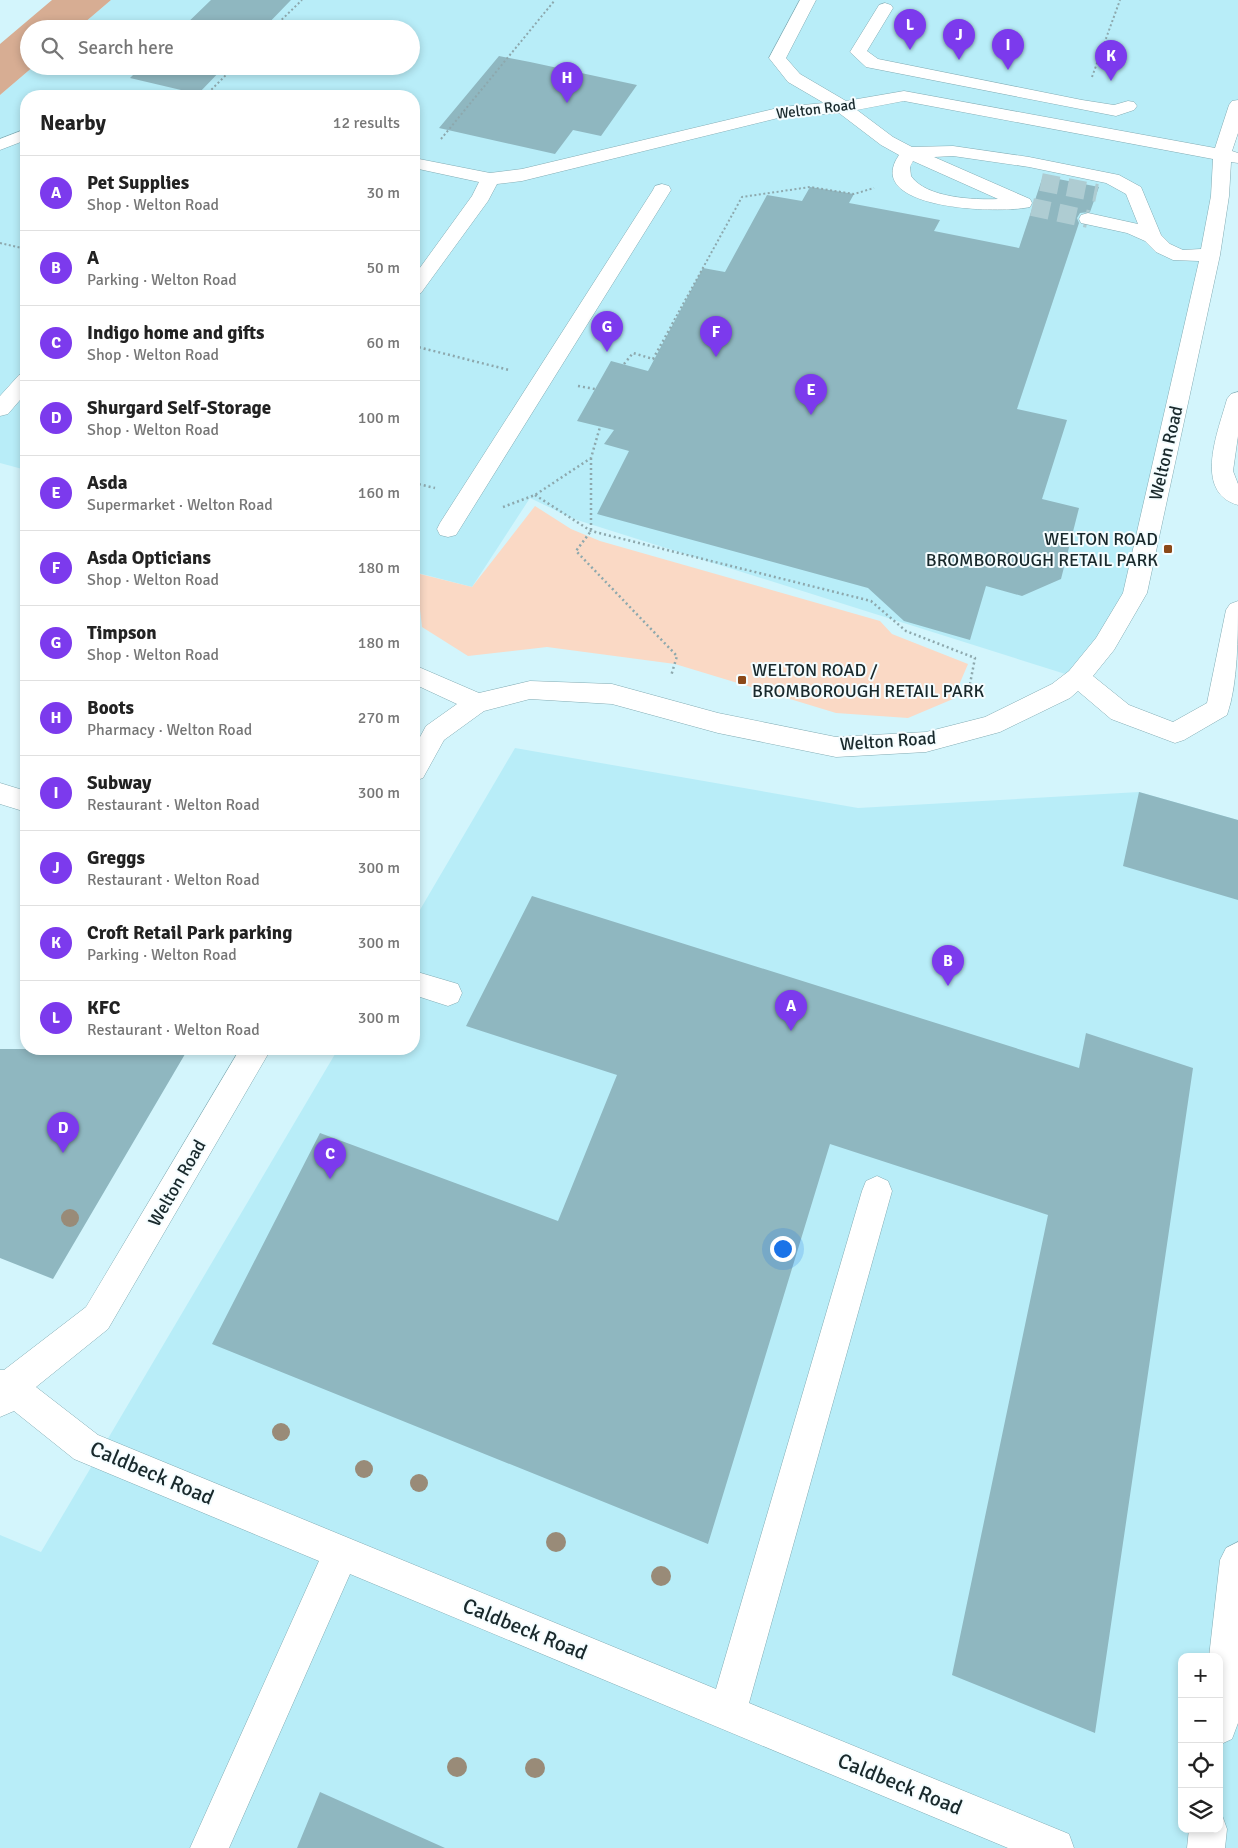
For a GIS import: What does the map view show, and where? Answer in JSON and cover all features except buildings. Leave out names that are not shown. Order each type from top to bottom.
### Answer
[{"type":"street","points":[[808,0],[778,58],[794,78],[844,107],[887,141],[909,153],[944,169],[1032,193],[966,204],[916,191],[909,186],[903,177],[901,167],[909,153]]},
{"type":"street","points":[[886,8],[858,52],[872,63],[1082,106],[1116,111],[1128,106]]},
{"type":"street","name":"Welton Road","points":[[420,164],[490,179],[522,176],[782,112],[844,107],[904,96],[1230,156],[1135,593],[1105,644],[1078,678],[1061,691],[991,725],[926,742],[836,747],[718,723],[612,694],[530,690],[477,703],[435,733],[420,760]]},
{"type":"street","points":[[1230,156],[1238,105]]},
{"type":"street","points":[[0,145],[20,137]]},
{"type":"street","points":[[909,153],[953,151],[1029,162],[1112,179],[1134,191],[1146,222]]},
{"type":"street","points":[[944,169],[1012,178]]},
{"type":"street","points":[[420,281],[481,197],[490,179]]},
{"type":"street","points":[[448,529],[662,190]]},
{"type":"street","points":[[1146,222],[1133,229],[1095,207],[1132,203],[1146,222],[1163,248],[1180,256],[1210,255]]},
{"type":"street","points":[[0,408],[20,386]]},
{"type":"street","points":[[1238,399],[1224,453],[1222,470],[1224,479],[1232,492],[1238,497]]},
{"type":"street","points":[[1078,678],[1120,712],[1176,733],[1218,708],[1238,610]]},
{"type":"street","points":[[420,677],[477,703]]},
{"type":"street","points":[[0,793],[20,800]]},
{"type":"street","points":[[420,985],[448,993]]},
{"type":"street","name":"Welton Road","points":[[98,1318],[252,1055]]},
{"type":"street","points":[[728,1713],[877,1191]]},
{"type":"street","name":"Caldbeck Road","points":[[98,1318],[3,1392],[86,1447],[1055,1848]]},
{"type":"street","points":[[209,1848],[340,1553]]},
{"type":"street","points":[[1222,1698],[1238,1560]]},
{"type":"street","points":[[1206,1848],[1208,1833]]},
{"type":"path","points":[[281,20],[302,0]]},
{"type":"path","points":[[420,159],[443,136],[555,0]]},
{"type":"path","points":[[1082,106],[1120,0]]},
{"type":"path","points":[[211,90],[225,75]]},
{"type":"path","points":[[624,364],[633,353],[653,359],[742,197],[778,190],[810,187],[854,194],[879,186]]},
{"type":"path","points":[[0,243],[20,248]]},
{"type":"path","points":[[420,347],[594,389]]},
{"type":"path","points":[[592,458],[592,531],[576,551],[677,656],[662,708]]},
{"type":"path","points":[[535,495],[592,531],[871,601],[906,631],[975,658],[969,690],[940,738]]},
{"type":"shaded area","points":[[52,0],[111,0],[88,20],[28,20]]},
{"type":"shaded area","points":[[111,0],[1238,0],[1238,105],[1135,593],[1078,678],[574,519],[530,498],[472,587],[420,574],[420,90],[20,90],[20,468],[0,463],[0,95],[23,75],[420,75],[420,20],[88,20]]},
{"type":"shaded area","points":[[20,27],[20,75],[23,75],[0,95],[0,44]]},
{"type":"shaded area","points":[[535,506],[571,529],[600,541],[880,621],[892,634],[968,664],[953,699],[908,718],[836,713],[675,664],[547,647],[468,656],[422,627],[420,574],[472,587]]},
{"type":"shaded area","points":[[515,748],[858,808],[1139,792],[1238,820],[1238,1848],[0,1848],[0,1535],[41,1552],[334,1055],[420,1055],[420,910]]},
{"type":"tunnel","points":[[1041,182],[1097,193]]},
{"type":"tunnel","points":[[1032,207],[1088,219]]},
{"type":"place","name":"KFC","points":[[910,50]]},
{"type":"place","name":"Greggs","points":[[959,60]]},
{"type":"place","name":"Subway","points":[[1008,70]]},
{"type":"place","name":"Croft Retail Park parking","points":[[1111,81]]},
{"type":"place","name":"Boots","points":[[567,103]]},
{"type":"place","name":"Timpson","points":[[607,352]]},
{"type":"place","name":"Asda Opticians","points":[[716,357]]},
{"type":"place","name":"Asda","points":[[811,415]]},
{"type":"place","name":"WELTON ROAD BROMBOROUGH RETAIL PARK","points":[[1168,549]]},
{"type":"place","name":"WELTON ROAD / BROMBOROUGH RETAIL PARK","points":[[742,680]]},
{"type":"place","name":"A","points":[[948,986]]},
{"type":"place","name":"Pet Supplies","points":[[791,1031]]},
{"type":"place","name":"Shurgard Self-Storage","points":[[63,1153]]},
{"type":"place","name":"Indigo home and gifts","points":[[330,1179]]}]
